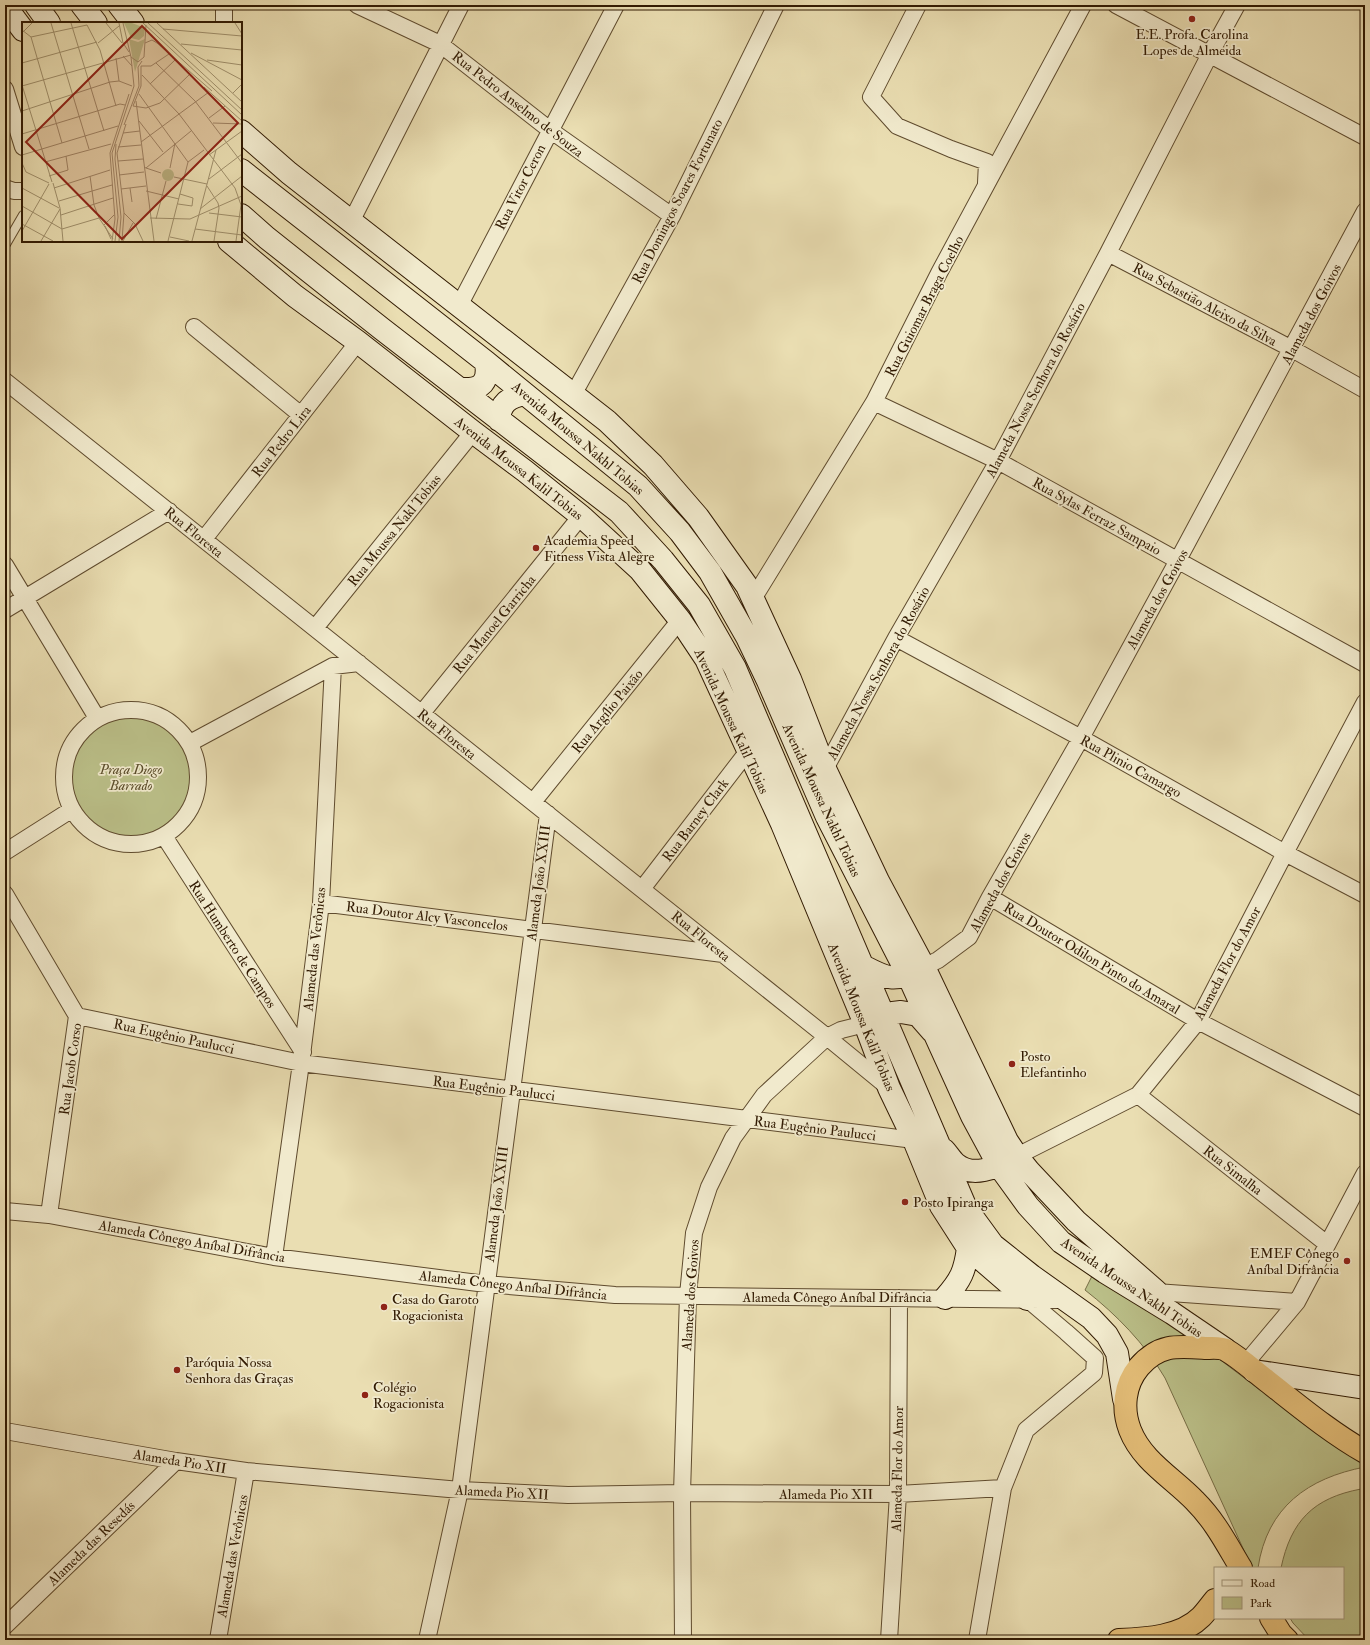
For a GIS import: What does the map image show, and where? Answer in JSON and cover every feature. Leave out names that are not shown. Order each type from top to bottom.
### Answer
[{"type":"highway","points":[[1124,1399],[1135,1372],[1144,1362],[1166,1348],[1181,1346],[1225,1349]]},
{"type":"highway","name":"Avenida Moussa Nakhl Tobias","points":[[1225,1349],[1343,1439],[1365,1452]]},
{"type":"highway","name":"Avenida Moussa Nakhl Tobias","points":[[1124,1399],[1125,1414],[1130,1430],[1138,1445],[1150,1461],[1194,1500],[1214,1522],[1240,1567]]},
{"type":"highway","points":[[1224,1567],[1227,1545]]},
{"type":"highway","points":[[1119,1640],[1145,1639],[1183,1630],[1201,1618],[1214,1601]]},
{"type":"main road","points":[[36,5],[48,22]]},
{"type":"main road","points":[[82,5],[95,22]]},
{"type":"main road","points":[[119,5],[132,22]]},
{"type":"main road","points":[[5,6],[22,29]]},
{"type":"main road","points":[[242,132],[289,173],[607,421],[653,465],[698,517],[746,586],[790,679],[825,769],[878,881],[916,971],[1008,1154],[1028,1171],[1076,1221],[1156,1292],[1172,1313]]},
{"type":"main road","points":[[242,144],[280,201]]},
{"type":"main road","name":"Avenida Moussa Nakhl Tobias","points":[[242,171],[486,362],[638,486],[680,532],[710,572],[747,636],[827,817],[876,913],[916,971],[937,1037],[972,1116],[1008,1154],[1028,1206],[1061,1242],[1225,1349]]},
{"type":"main road","name":"Avenida Moussa Nakhl Tobias","points":[[242,216],[267,238],[619,512],[663,560],[699,606],[735,668],[819,864],[861,965],[875,1021],[916,1091],[938,1143],[958,1214],[993,1245],[1064,1300],[1091,1318],[1107,1334],[1117,1353],[1124,1399]]},
{"type":"main road","name":"Avenida Moussa Kalil Tobias","points":[[230,242],[295,296],[358,342],[581,516],[640,570],[680,620],[706,659],[875,1021],[892,1094],[914,1140],[941,1206],[958,1214],[968,1248],[1027,1299]]},
{"type":"main road","points":[[295,296],[382,328]]},
{"type":"main road","points":[[462,389],[473,389],[481,386],[486,380],[488,372],[486,362]]},
{"type":"main road","points":[[499,420],[500,411],[504,403],[512,397],[525,394]]},
{"type":"main road","points":[[747,636],[790,679]]},
{"type":"main road","points":[[735,668],[736,722]]},
{"type":"main road","points":[[782,824],[819,864]]},
{"type":"main road","points":[[876,913],[878,881]]},
{"type":"main road","points":[[861,965],[889,979],[916,971]]},
{"type":"main road","points":[[875,1021],[893,1013],[901,1012],[918,1016],[937,1037]]},
{"type":"main road","points":[[892,1094],[916,1091]]},
{"type":"main road","points":[[938,1143],[956,1165],[971,1172],[1008,1154]]},
{"type":"main road","points":[[945,1298],[957,1284],[962,1274],[966,1263],[968,1248]]},
{"type":"main road","points":[[1250,1367],[1365,1388]]},
{"type":"street","points":[[224,5],[224,22]]},
{"type":"street","name":"Rua Pedro Anselmo de Souza","points":[[357,5],[440,44],[550,130],[672,216]]},
{"type":"street","points":[[351,222],[440,44],[462,5]]},
{"type":"street","name":"Rua Vitor Ceron","points":[[459,306],[616,5]]},
{"type":"street","name":"Rua Domingos Soares Fortunato","points":[[573,395],[672,216],[776,5]]},
{"type":"street","points":[[918,5],[871,97],[897,126],[951,149],[987,162],[986,187]]},
{"type":"street","name":"Rua Guiomar Braga Coelho","points":[[752,599],[874,402],[939,273],[1083,5]]},
{"type":"street","points":[[1116,5],[1365,137]]},
{"type":"street","name":"Alameda Nossa Senhora do Rosário","points":[[825,769],[896,638],[998,461],[1237,5]]},
{"type":"street","points":[[5,89],[22,144]]},
{"type":"street","points":[[5,188],[14,191],[22,191]]},
{"type":"street","name":"Alameda dos Goivos","points":[[916,971],[938,960],[969,937],[990,897],[1081,738],[1178,560],[1365,210]]},
{"type":"street","name":"Rua Sebastião Aleixo da Silva","points":[[1108,253],[1292,349],[1365,390]]},
{"type":"street","points":[[194,327],[301,415]]},
{"type":"street","name":"Rua Pedro Lira","points":[[204,539],[358,342]]},
{"type":"street","name":"Rua Floresta","points":[[5,381],[827,1037],[892,1094]]},
{"type":"street","points":[[874,402],[998,461]]},
{"type":"street","name":"Rua Moussa Nakl Tobias","points":[[315,628],[473,432]]},
{"type":"street","name":"Rua Sylas Ferraz Sampaio","points":[[998,461],[1365,664]]},
{"type":"street","points":[[5,610],[169,511]]},
{"type":"street","name":"Rua Manoel Garricha","points":[[422,713],[581,516]]},
{"type":"street","points":[[5,565],[97,718]]},
{"type":"street","name":"Rua Argílio Paixão","points":[[533,802],[680,620]]},
{"type":"street","name":"Rua Plinio Camargo","points":[[896,638],[1081,738],[1285,853],[1365,895]]},
{"type":"street","points":[[190,742],[333,666],[359,663]]},
{"type":"street","name":"Alameda das Verônicas","points":[[274,1256],[302,1057],[321,903],[333,666]]},
{"type":"street","name":"Alameda Flor do Amor","points":[[1008,1154],[1138,1095],[1198,1021],[1365,702]]},
{"type":"street","points":[[138,709],[158,715],[176,726],[190,742],[198,770],[198,784],[193,804],[181,822],[164,836],[144,843],[123,844],[102,839],[84,827],[71,810],[64,790],[63,770],[69,749],[80,731],[97,718],[117,710],[138,709]]},
{"type":"street","name":"Rua Barney Clark","points":[[642,889],[748,751]]},
{"type":"street","points":[[5,852],[71,810]]},
{"type":"street","name":"Alameda João XXIII","points":[[427,1640],[460,1490],[548,814]]},
{"type":"street","name":"Rua Humberto de Campos","points":[[164,836],[302,1057]]},
{"type":"street","name":"Rua Jacob Corso","points":[[5,894],[77,1016],[49,1215]]},
{"type":"street","name":"Rua Doutor Odilon Pinto do Amaral","points":[[990,897],[1198,1021],[1365,1108]]},
{"type":"street","name":"Rua Doutor Alcy Vasconcelos","points":[[321,903],[723,954]]},
{"type":"street","name":"Rua Eugênio Paulucci","points":[[77,1016],[302,1057],[511,1090],[914,1140]]},
{"type":"street","name":"Alameda dos Goivos","points":[[683,1640],[682,1493],[688,1295],[694,1233],[709,1187],[733,1138],[764,1095],[827,1037],[841,1030],[875,1021]]},
{"type":"street","name":"Rua Simalha","points":[[1138,1095],[1327,1244]]},
{"type":"street","points":[[1250,1367],[1297,1302],[1365,1173]]},
{"type":"street","name":"Alameda Cônego Aníbal Difrância","points":[[5,1211],[49,1215],[274,1256],[486,1284],[615,1295],[1064,1300]]},
{"type":"street","points":[[1156,1292],[1297,1302]]},
{"type":"street","name":"Alameda Flor do Amor","points":[[888,1640],[898,1494],[899,1298]]},
{"type":"street","points":[[977,1640],[1003,1488],[1026,1430],[1094,1373],[1095,1358],[1027,1299]]},
{"type":"street","name":"Alameda Pio XII","points":[[5,1431],[176,1461],[246,1471],[460,1490],[568,1494],[898,1494],[1003,1488]]},
{"type":"street","name":"Alameda das Resedás","points":[[5,1626],[176,1461]]},
{"type":"street","name":"Alameda das Verônicas","points":[[218,1640],[246,1471]]},
{"type":"lane","points":[[5,246],[22,217]]},
{"type":"green space","name":"Praça Diogo Barrado","points":[[131,712],[156,717],[177,731],[191,752],[196,777],[191,802],[177,823],[156,837],[131,842],[106,837],[85,823],[71,802],[66,777],[71,752],[85,731],[106,717]]},
{"type":"green space","points":[[1092,1276],[1182,1331],[1300,1420],[1365,1465],[1365,1467],[1344,1472],[1326,1479],[1308,1488],[1294,1499],[1281,1512],[1270,1528],[1263,1547],[1258,1567],[1252,1567],[1165,1378],[1149,1353],[1130,1331],[1085,1290]]},
{"type":"green space","points":[[1365,1489],[1365,1640],[1309,1640],[1291,1619],[1344,1619],[1344,1567],[1281,1567],[1285,1551],[1298,1525],[1307,1514],[1317,1506],[1344,1493]]},
{"type":"place","name":"E.E. Profa. Carolina Lopes de Almeida","points":[[1192,19]]},
{"type":"place","name":"Academia Speed Fitness Vista Alegre","points":[[536,548]]},
{"type":"place","name":"Posto Elefantinho","points":[[1012,1064]]},
{"type":"place","name":"Posto Ipiranga","points":[[905,1202]]},
{"type":"place","name":"EMEF Cônego Aníbal Difrância","points":[[1347,1261]]},
{"type":"place","name":"Casa do Garoto Rogacionista","points":[[384,1307]]},
{"type":"place","name":"Paróquia Nossa Senhora das Graças","points":[[177,1370]]},
{"type":"place","name":"Colégio Rogacionista","points":[[365,1395]]}]
